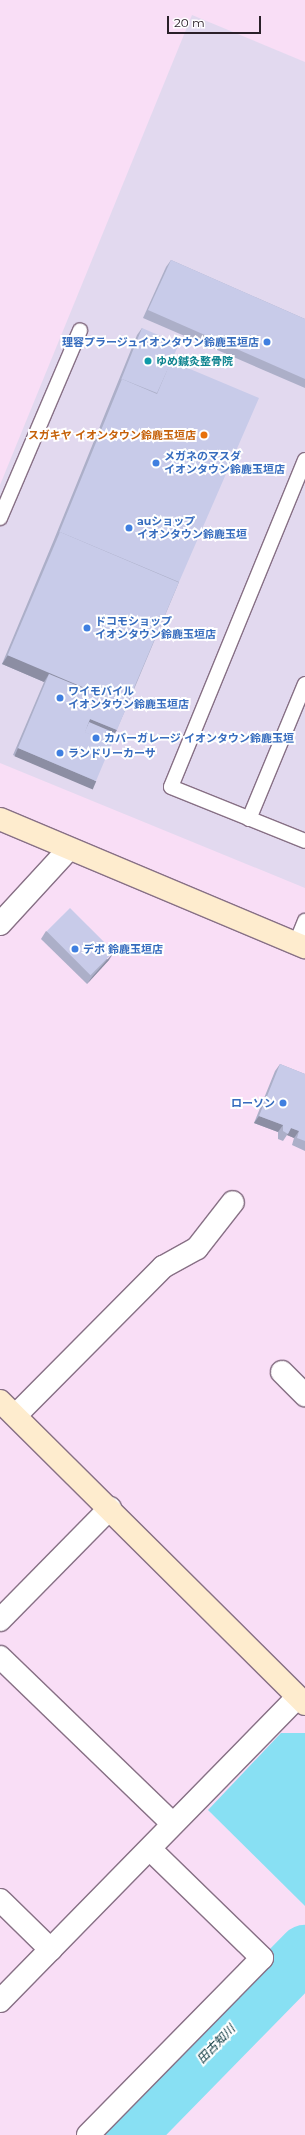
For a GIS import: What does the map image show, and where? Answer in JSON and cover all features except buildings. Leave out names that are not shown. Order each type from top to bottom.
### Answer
[{"type":"street","points":[[0,819],[300,945]]},
{"type":"street","points":[[0,924],[69,849]]},
{"type":"street","points":[[16,1416],[163,1267],[197,1248],[233,1202]]},
{"type":"street","points":[[282,1372],[305,1394]]},
{"type":"street","points":[[0,1401],[110,1508],[302,1701],[173,1824],[0,2001]]},
{"type":"street","points":[[0,1620],[110,1508]]},
{"type":"street","points":[[0,1657],[173,1824]]},
{"type":"street","points":[[88,2135],[262,1958],[150,1849]]},
{"type":"street","points":[[0,1900],[51,1950]]},
{"type":"lane","points":[[0,518],[80,330]]},
{"type":"lane","points":[[305,460],[171,787],[305,841]]},
{"type":"lane","points":[[249,818],[305,684]]},
{"type":"lane","points":[[300,945],[305,921]]},
{"type":"shaded area","points":[[192,15],[305,62],[305,888],[0,763],[0,485]]},
{"type":"water","points":[[281,1733],[305,1733],[305,1906],[208,1810]]},
{"type":"waterway","name":"田古知川","points":[[127,2135],[305,1953]]},
{"type":"place","name":"理容プラージュイオンタウン鈴鹿玉垣店","points":[[267,342]]},
{"type":"place","name":"ゆめ鍼灸整骨院","points":[[148,361]]},
{"type":"place","name":"スガキヤ イオンタウン鈴鹿玉垣店","points":[[204,435]]},
{"type":"place","name":"メガネのマスダ イオンタウン鈴鹿玉垣店","points":[[156,463]]},
{"type":"place","name":"auショップ イオンタウン鈴鹿玉垣","points":[[129,528]]},
{"type":"place","name":"ドコモショップ イオンタウン鈴鹿玉垣店","points":[[87,628]]},
{"type":"place","name":"ワイモバイル イオンタウン鈴鹿玉垣店","points":[[60,698]]},
{"type":"place","name":"カバーガレージ イオンタウン鈴鹿玉垣","points":[[96,738]]},
{"type":"place","name":"ランドリーカーサ","points":[[60,753]]},
{"type":"place","name":"デポ 鈴鹿玉垣店","points":[[75,949]]},
{"type":"place","name":"ローソン","points":[[283,1103]]}]
